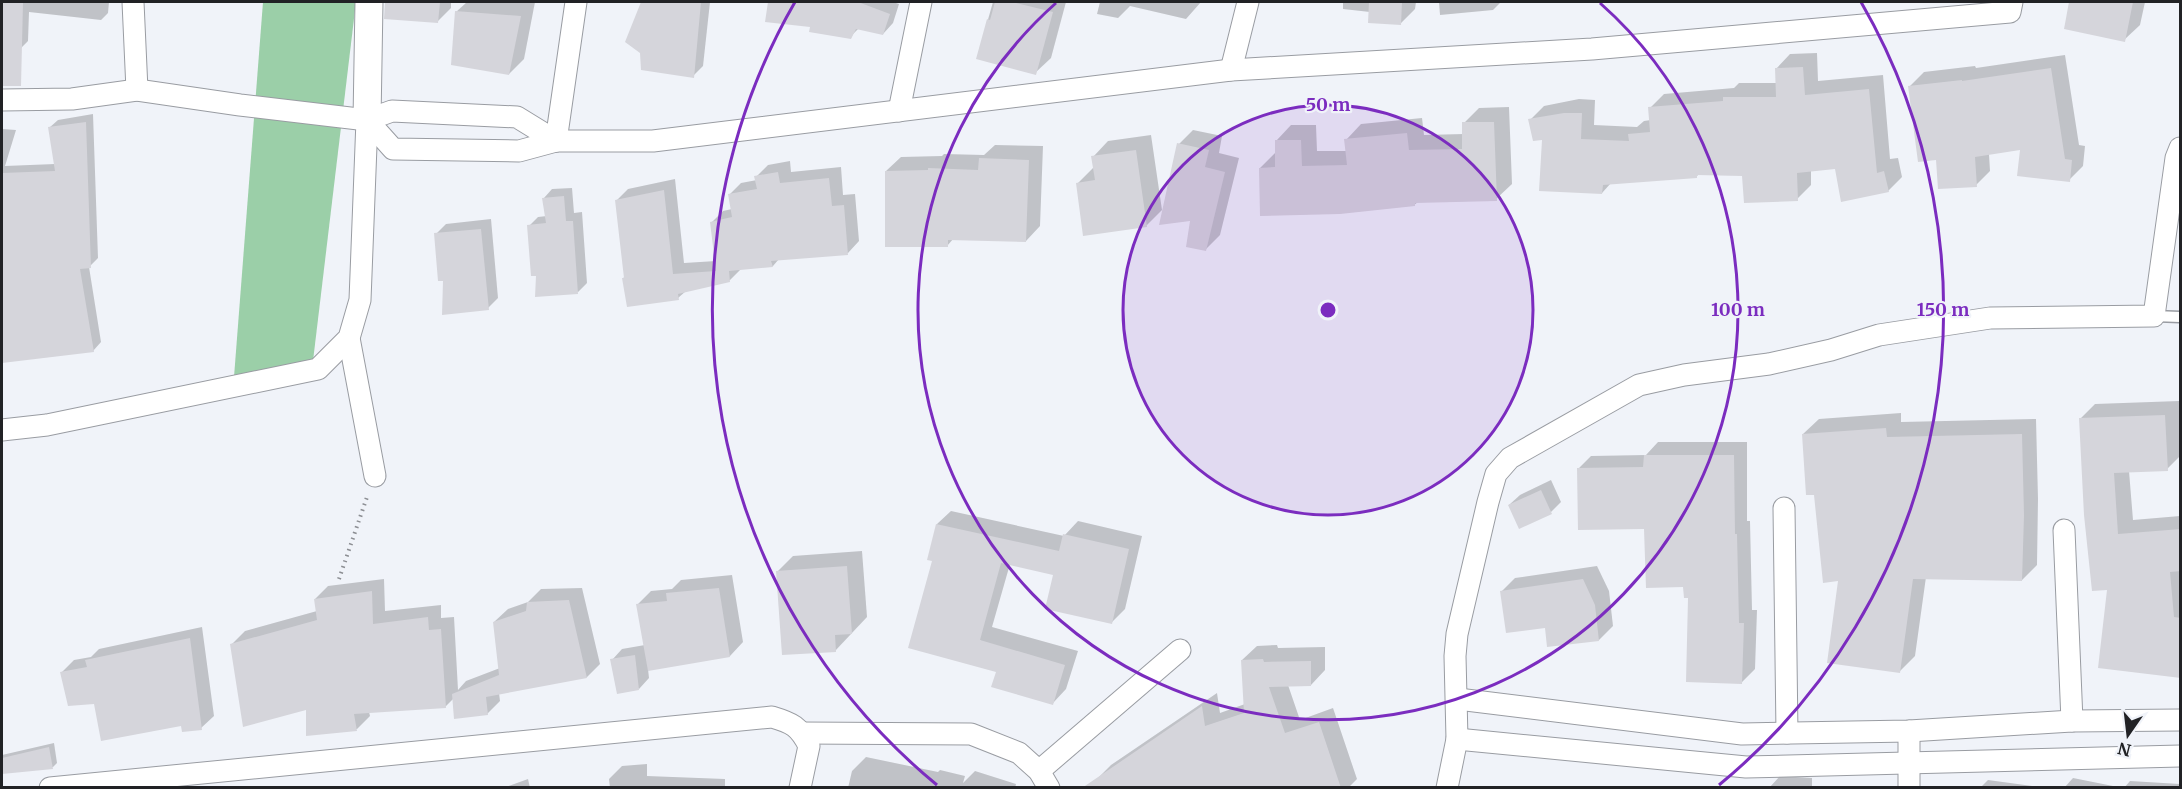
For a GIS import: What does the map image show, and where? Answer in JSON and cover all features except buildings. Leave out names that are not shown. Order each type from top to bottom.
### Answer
[{"type":"street","points":[[134,2],[137,90]]},
{"type":"street","points":[[369,2],[360,300],[349,338],[375,476]]},
{"type":"street","points":[[556,141],[576,2]]},
{"type":"street","points":[[899,111],[921,2]]},
{"type":"street","points":[[1231,70],[1248,2]]},
{"type":"street","points":[[367,120],[393,148],[519,151],[556,141],[653,141],[1231,70],[1593,49],[2010,12],[2012,2]]},
{"type":"street","points":[[2,100],[72,99],[137,90],[367,120],[392,111],[518,117],[556,141]]},
{"type":"street","points":[[1447,788],[1457,739],[1458,699],[1455,656],[1457,634],[1496,474],[1510,458],[1639,385],[1684,375],[1769,364],[1830,350],[1879,335],[1990,318],[2154,316],[2176,158],[2181,148]]},
{"type":"street","points":[[2,430],[47,425],[318,369],[349,338]]},
{"type":"street","points":[[1784,508],[1787,733]]},
{"type":"street","points":[[2064,530],[2072,721]]},
{"type":"street","points":[[802,734],[971,734],[1019,753],[1044,779],[1180,650]]},
{"type":"street","points":[[1458,699],[1742,734],[1909,731],[2072,721],[2181,720]]},
{"type":"street","points":[[50,788],[772,717],[792,723],[809,746],[800,788]]},
{"type":"street","points":[[1909,731],[1909,788]]},
{"type":"street","points":[[1457,739],[1746,767],[2181,756]]},
{"type":"lane","points":[[2154,316],[2181,316]]},
{"type":"path","points":[[339,579],[375,476]]},
{"type":"green space","points":[[263,2],[356,2],[313,361],[234,377]]}]
